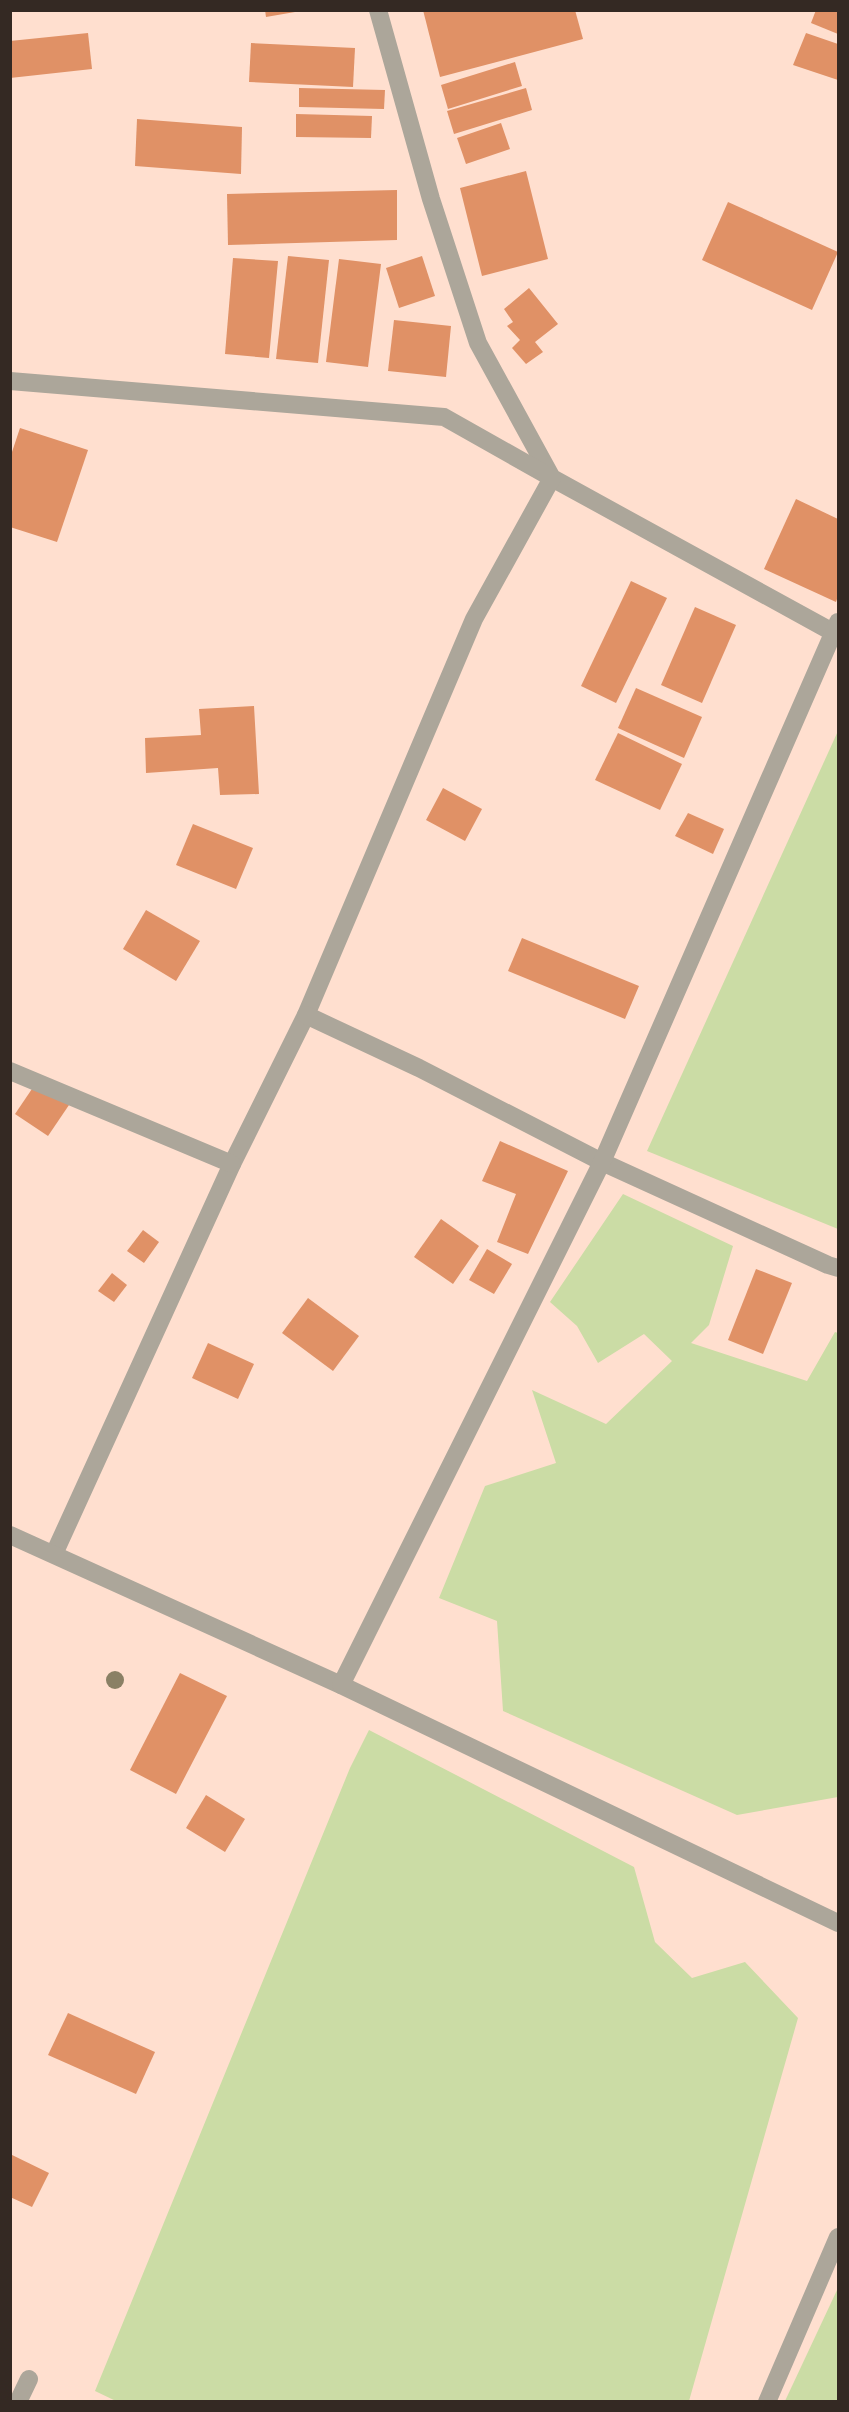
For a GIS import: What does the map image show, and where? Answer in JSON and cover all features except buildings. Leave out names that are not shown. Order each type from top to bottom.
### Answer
[{"type":"street","points":[[378,10],[431,199],[478,343],[552,478]]},
{"type":"street","points":[[10,381],[444,417],[552,478],[837,630],[602,1162],[341,1685]]},
{"type":"street","points":[[54,1554],[232,1164],[306,1016],[474,620],[552,478]]},
{"type":"street","points":[[306,1016],[419,1068],[602,1162],[838,1268]]},
{"type":"street","points":[[10,1071],[232,1164]]},
{"type":"street","points":[[10,1535],[341,1685],[838,1923]]},
{"type":"street","points":[[767,2402],[838,2237]]},
{"type":"street","points":[[18,2402],[29,2379]]},
{"type":"green space","points":[[838,731],[838,1229],[647,1151]]},
{"type":"green space","points":[[623,1194],[733,1246],[709,1325],[691,1343],[807,1381],[835,1332],[838,1333],[838,1797],[737,1815],[503,1711],[497,1621],[439,1598],[485,1486],[556,1463],[532,1390],[606,1424],[672,1361],[644,1334],[598,1363],[577,1326],[550,1302]]},
{"type":"green space","points":[[369,1730],[634,1867],[655,1942],[692,1978],[745,1962],[798,2018],[689,2401],[118,2402],[95,2391],[350,1768]]},
{"type":"green space","points":[[838,2288],[838,2401],[785,2401]]}]
